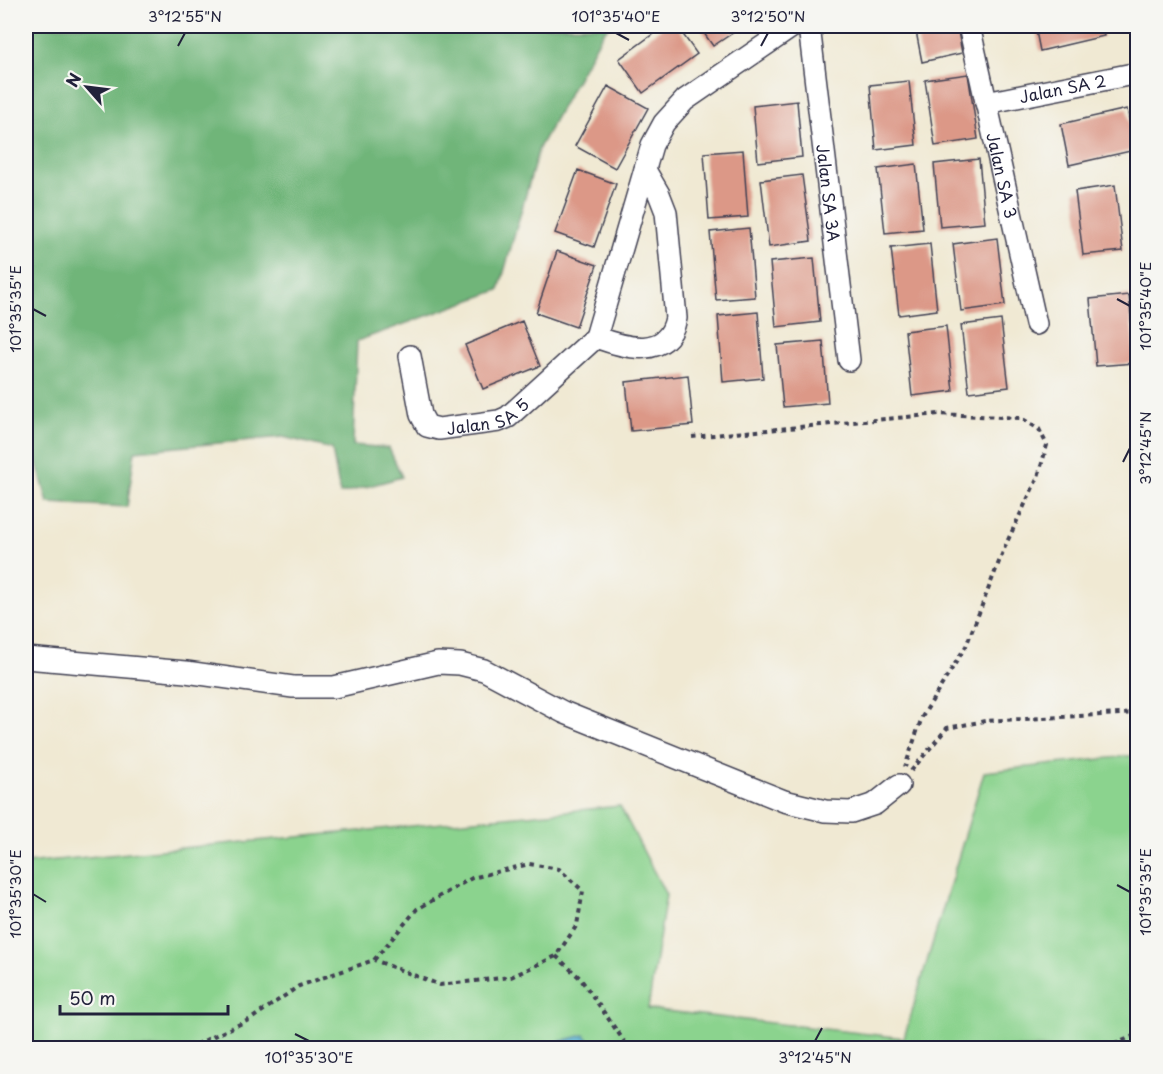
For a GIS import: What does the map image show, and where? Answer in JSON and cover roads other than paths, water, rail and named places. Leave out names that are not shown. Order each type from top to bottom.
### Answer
[{"type":"street","points":[[645,170],[660,194],[666,212],[676,318],[670,337],[664,343],[655,346],[628,347],[596,337],[652,145],[664,123],[685,100],[793,26]]},
{"type":"street","name":"Jalan SA 3A","points":[[809,26],[849,360]]},
{"type":"street","name":"Jalan SA 3","points":[[969,26],[1036,324]]},
{"type":"street","name":"Jalan SA 2","points":[[986,103],[1137,73]]},
{"type":"street","name":"Jalan SA 5","points":[[410,356],[423,421],[427,426],[439,429],[503,420],[596,337]]},
{"type":"street","points":[[26,658],[186,672],[293,687],[334,687],[438,663],[460,664],[484,670],[563,712],[784,801],[825,811],[851,812],[875,804],[899,785]]},
{"type":"water","points":[[584,1035],[599,1048],[535,1048]]}]
